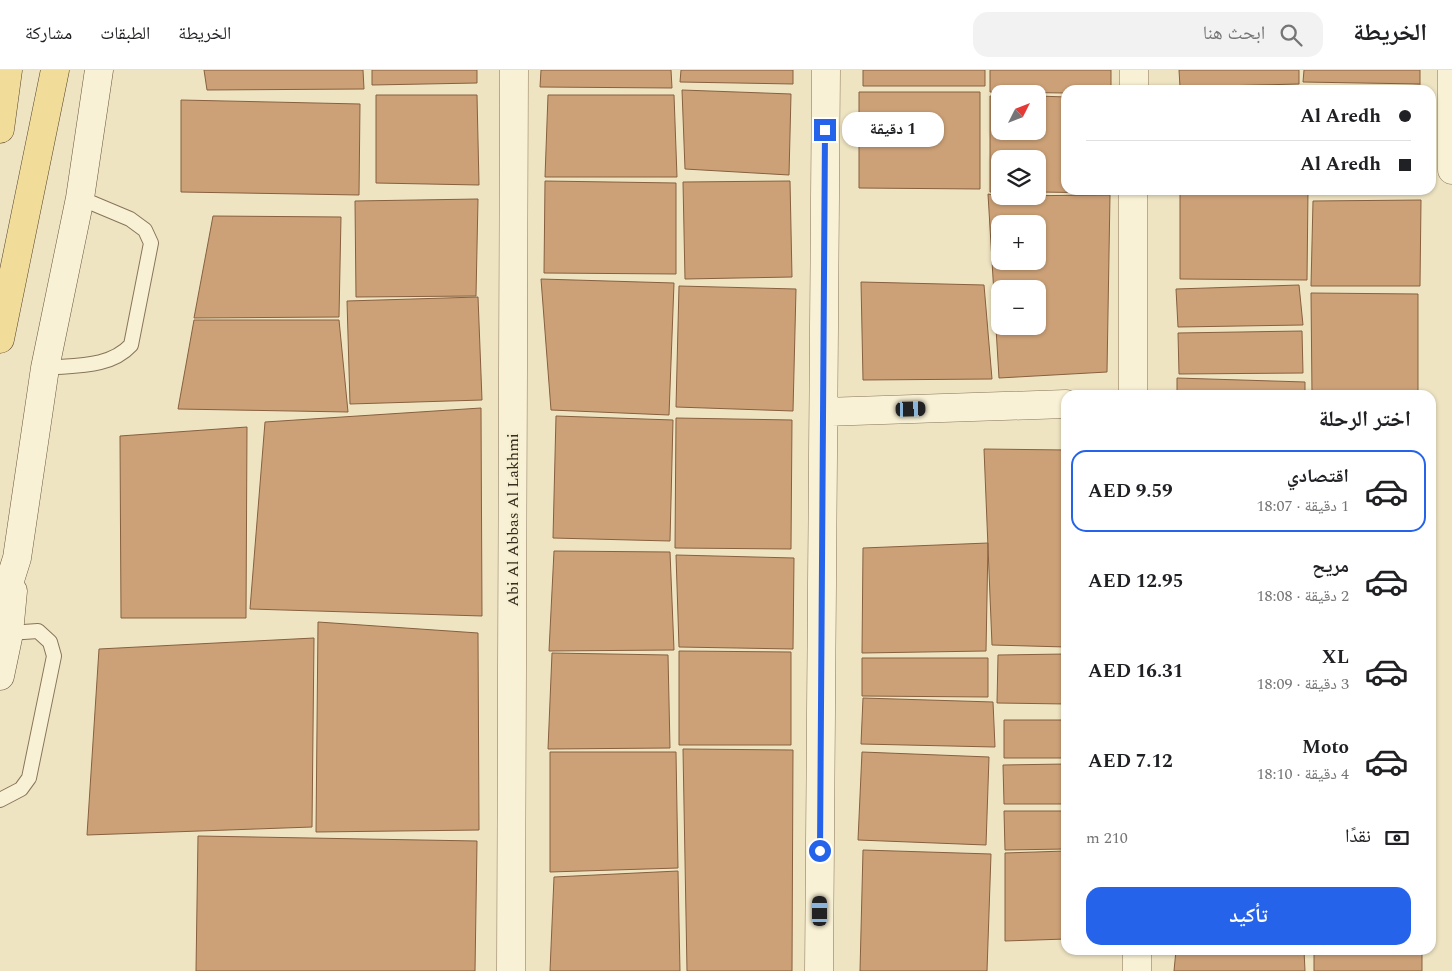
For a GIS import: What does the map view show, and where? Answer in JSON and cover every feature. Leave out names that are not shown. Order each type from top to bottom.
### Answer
[{"type":"main road","points":[[0,129],[8,70]]},
{"type":"main road","points":[[0,339],[55,70]]},
{"type":"street","points":[[0,676],[5,622],[45,368],[80,198],[99,70]]},
{"type":"street","name":"Abi Al Abbas Al Lakhmi","points":[[512,971],[514,70]]},
{"type":"street","points":[[819,971],[826,70]]},
{"type":"street","points":[[1134,70],[1134,85]]},
{"type":"street","points":[[1452,70],[1452,170]]},
{"type":"street","points":[[1133,390],[1134,195]]},
{"type":"street","points":[[824,412],[1061,404]]},
{"type":"street","points":[[1136,955],[1137,971]]},
{"type":"lane","points":[[45,368],[105,362],[123,354],[131,345],[150,243],[145,230],[130,219],[80,198]]},
{"type":"lane","points":[[0,800],[21,789],[29,778],[54,656],[50,642],[38,631],[5,622]]},
{"type":"building","points":[[204,70],[363,70],[364,89],[207,90]]},
{"type":"building","points":[[372,70],[477,70],[477,83],[372,85]]},
{"type":"building","points":[[541,70],[671,70],[672,88],[540,87]]},
{"type":"building","points":[[681,70],[793,70],[793,84],[680,82]]},
{"type":"building","points":[[863,70],[985,70],[985,86],[863,86]]},
{"type":"building","points":[[990,70],[1111,70],[1111,85],[1061,85],[1061,93],[1046,93],[1046,85],[991,85],[991,92]]},
{"type":"building","points":[[1179,70],[1299,70],[1299,84],[1180,85]]},
{"type":"building","points":[[1304,70],[1420,70],[1420,84],[1303,82]]},
{"type":"building","points":[[682,90],[791,94],[789,175],[685,169]]},
{"type":"building","points":[[859,92],[980,92],[980,189],[859,188]]},
{"type":"building","points":[[376,95],[477,95],[479,185],[376,183]]},
{"type":"building","points":[[548,95],[674,95],[677,177],[545,177]]},
{"type":"building","points":[[990,96],[991,140],[1046,140],[1046,96],[1061,97],[1061,192],[1046,192],[1046,150],[991,150],[991,192]]},
{"type":"building","points":[[181,100],[360,104],[359,195],[181,192]]},
{"type":"building","points":[[545,181],[676,183],[676,274],[544,273]]},
{"type":"building","points":[[790,181],[792,277],[685,279],[683,182]]},
{"type":"building","points":[[988,194],[991,194],[991,205],[1046,205],[1046,196],[1110,195],[1107,372],[999,378],[996,335],[1046,335],[1046,280],[993,280],[993,270],[1046,270],[1046,215],[991,215],[991,244]]},
{"type":"building","points":[[1180,195],[1308,195],[1307,280],[1180,279]]},
{"type":"building","points":[[478,199],[476,296],[356,297],[355,201]]},
{"type":"building","points":[[1421,200],[1420,286],[1311,286],[1313,201]]},
{"type":"building","points":[[213,216],[341,217],[339,317],[194,318]]},
{"type":"building","points":[[541,279],[674,283],[669,415],[551,410]]},
{"type":"building","points":[[861,282],[984,285],[992,379],[863,380]]},
{"type":"building","points":[[1299,285],[1303,325],[1178,327],[1176,289]]},
{"type":"building","points":[[679,286],[796,289],[793,411],[676,407]]},
{"type":"building","points":[[1311,293],[1418,294],[1418,390],[1312,390]]},
{"type":"building","points":[[478,297],[482,400],[350,404],[347,301]]},
{"type":"building","points":[[194,320],[339,320],[348,412],[178,409]]},
{"type":"building","points":[[1302,331],[1303,373],[1179,374],[1178,333]]},
{"type":"building","points":[[1177,378],[1305,382],[1305,390],[1177,390]]},
{"type":"building","points":[[481,408],[482,616],[250,609],[265,422]]},
{"type":"building","points":[[556,416],[673,420],[670,541],[553,538]]},
{"type":"building","points":[[676,418],[792,420],[791,549],[675,548]]},
{"type":"building","points":[[247,427],[246,618],[121,618],[120,436]]},
{"type":"building","points":[[984,449],[1061,450],[1061,647],[992,645]]},
{"type":"building","points":[[988,543],[986,651],[862,653],[863,548]]},
{"type":"building","points":[[554,551],[670,552],[674,650],[549,651]]},
{"type":"building","points":[[676,555],[794,558],[793,649],[679,647]]},
{"type":"building","points":[[318,622],[478,633],[479,830],[316,832]]},
{"type":"building","points":[[314,638],[312,827],[87,835],[99,649]]},
{"type":"building","points":[[679,651],[791,652],[791,745],[679,745]]},
{"type":"building","points":[[552,653],[668,655],[670,748],[548,749]]},
{"type":"building","points":[[1061,654],[1061,704],[997,703],[998,655]]},
{"type":"building","points":[[862,658],[988,658],[988,697],[862,696]]},
{"type":"building","points":[[863,698],[993,702],[995,747],[861,744]]},
{"type":"building","points":[[1004,720],[1061,720],[1061,758],[1004,758]]},
{"type":"building","points":[[683,749],[793,750],[792,971],[687,971]]},
{"type":"building","points":[[550,752],[676,752],[678,868],[550,872]]},
{"type":"building","points":[[862,752],[989,757],[986,845],[858,840]]},
{"type":"building","points":[[1061,764],[1061,804],[1004,804],[1003,765]]},
{"type":"building","points":[[1004,811],[1061,811],[1061,849],[1005,850]]},
{"type":"building","points":[[198,836],[477,841],[475,971],[196,971]]},
{"type":"building","points":[[863,850],[991,854],[987,971],[860,971]]},
{"type":"building","points":[[1061,851],[1061,939],[1005,941],[1005,853]]},
{"type":"building","points":[[678,871],[680,971],[550,971],[554,877]]},
{"type":"building","points":[[1176,955],[1304,955],[1305,971],[1174,971]]},
{"type":"building","points":[[1314,955],[1422,955],[1422,971],[1314,971]]},
{"type":"route","points":[[820,851],[825,130]]}]
